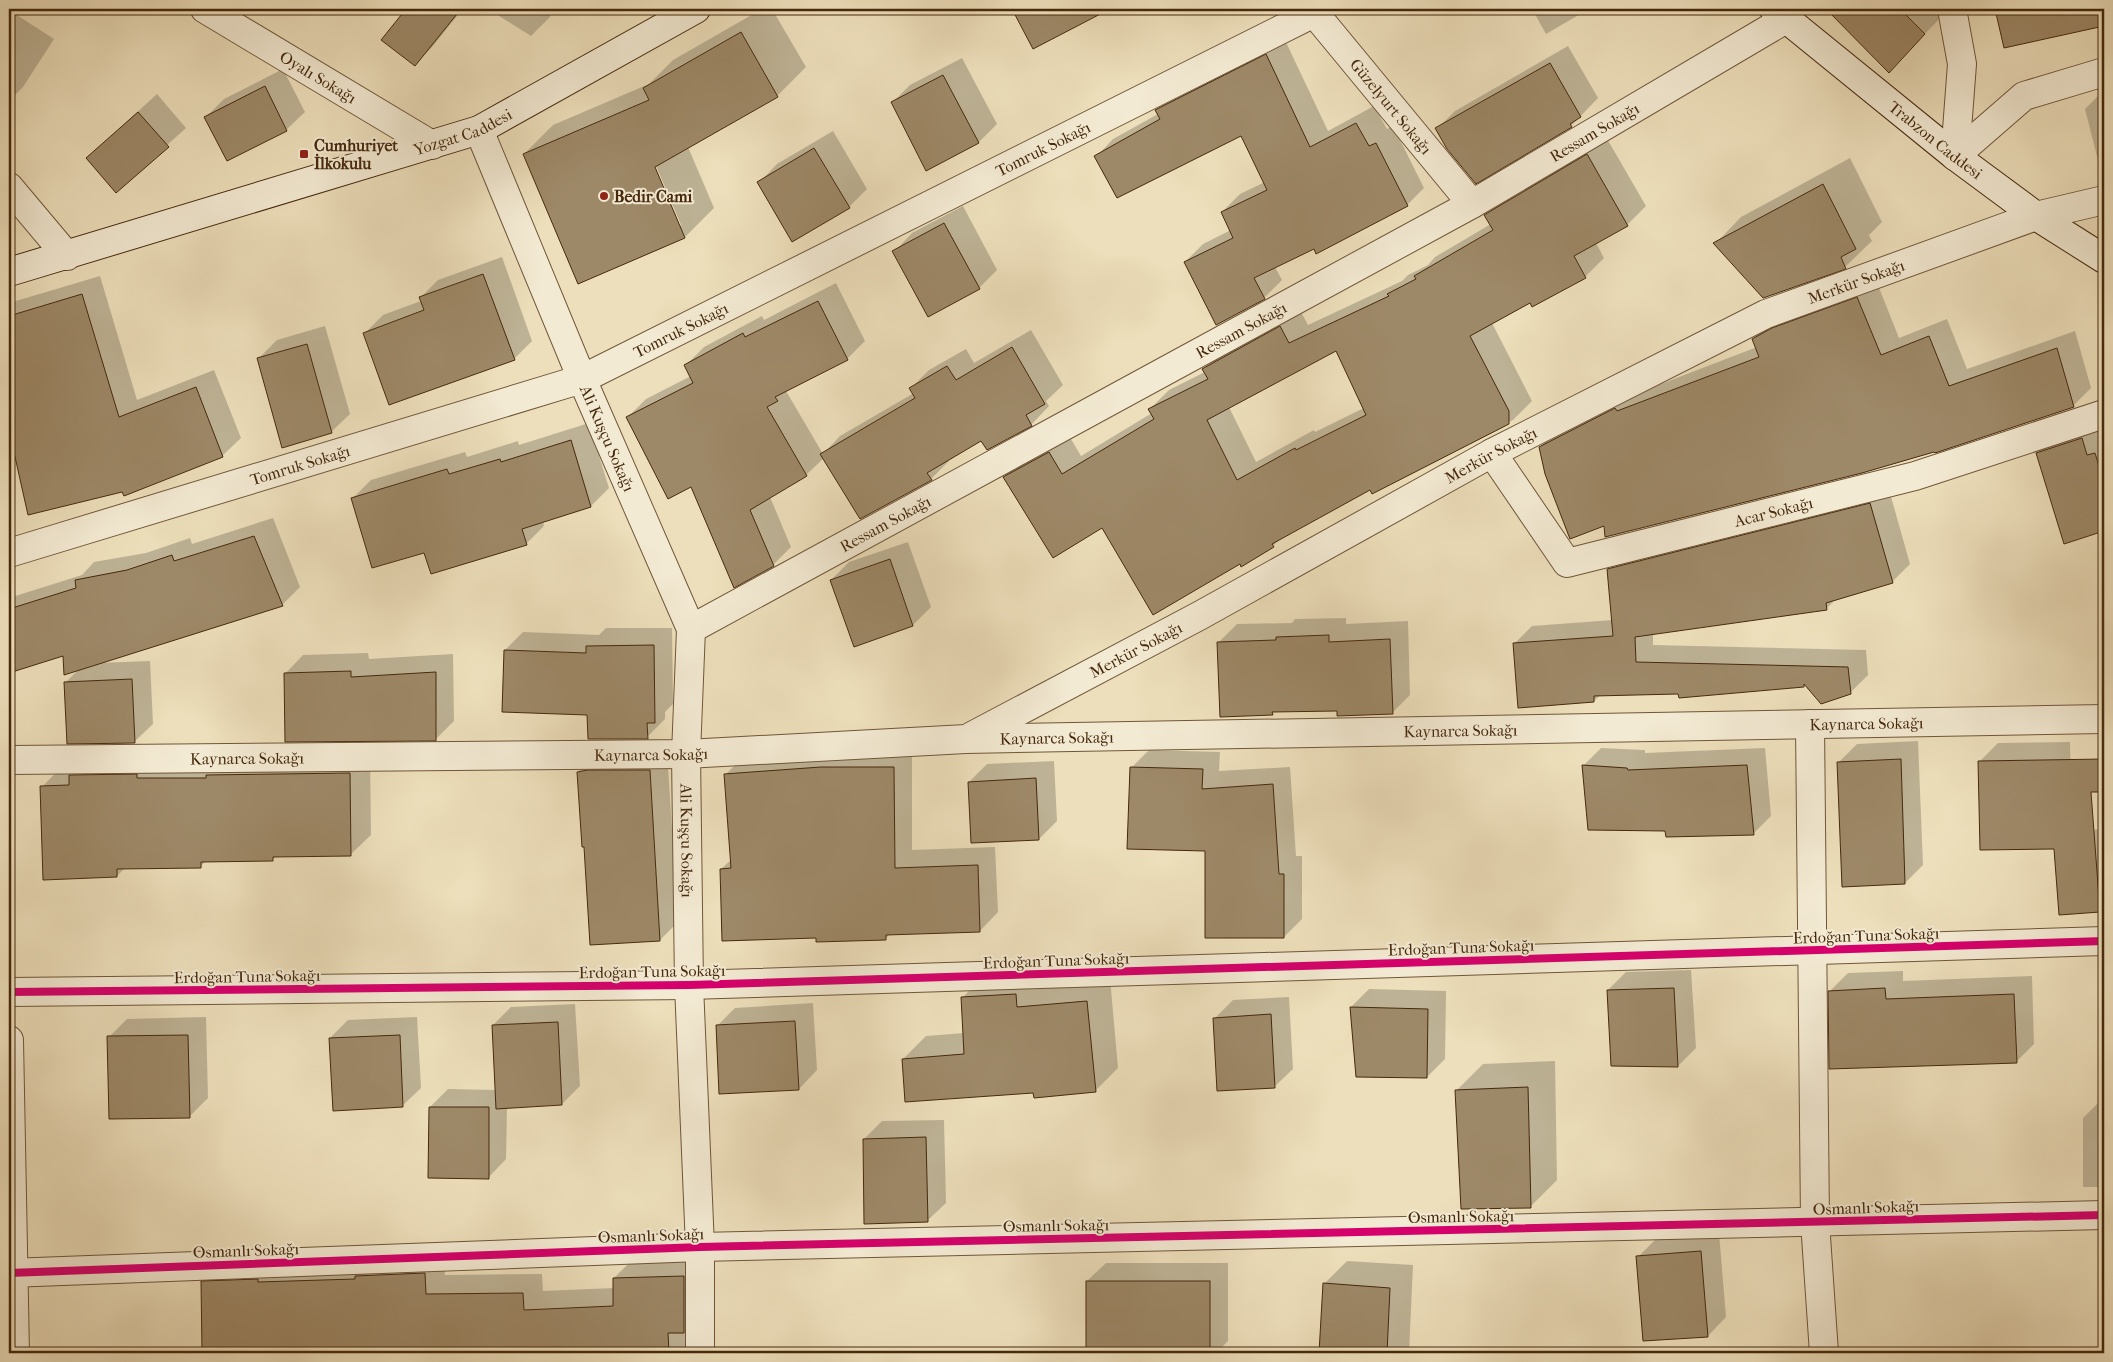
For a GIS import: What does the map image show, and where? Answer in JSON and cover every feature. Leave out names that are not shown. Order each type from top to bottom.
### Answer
[{"type":"street","name":"Oyalı Sokağı","points":[[205,9],[432,145]]},
{"type":"street","name":"Yozgat Caddesi","points":[[9,272],[480,130],[695,9]]},
{"type":"street","points":[[1952,9],[1962,64],[1955,156]]},
{"type":"street","name":"Güzelyurt Sokağı","points":[[1312,11],[1472,204]]},
{"type":"street","name":"Tomruk Sokağı","points":[[9,553],[582,379],[1312,11]]},
{"type":"street","name":"Trabzon Caddesi","points":[[1780,14],[1955,156],[2036,216],[2104,260]]},
{"type":"street","name":"Ressam Sokağı","points":[[691,629],[1472,204],[1780,14]]},
{"type":"street","points":[[1955,156],[2024,96],[2104,72]]},
{"type":"street","name":"Ali Kuşçu Sokağı","points":[[480,130],[582,379],[691,629],[686,754],[689,985],[700,1247],[700,1353]]},
{"type":"street","points":[[9,187],[67,256]]},
{"type":"street","name":"Merkür Sokağı","points":[[966,739],[1199,616],[1492,453],[1766,314],[2036,216],[2104,200]]},
{"type":"street","name":"Acar Sokağı","points":[[1492,453],[1567,563],[1915,476],[2104,414]]},
{"type":"street","name":"Kaynarca Sokağı","points":[[9,760],[686,754],[966,739],[2104,719]]},
{"type":"street","points":[[1810,724],[1815,1222],[1824,1353]]},
{"type":"street","name":"Erdoğan Tuna Sokağı","points":[[9,992],[689,985],[2104,941]]},
{"type":"street","points":[[9,1040],[11,1272],[15,1353]]},
{"type":"street","name":"Osmanlı Sokağı","points":[[11,1272],[700,1247],[2104,1215]]},
{"type":"building","points":[[406,9],[461,9],[415,66],[381,40]]},
{"type":"building","points":[[1012,9],[1110,9],[1033,49]]},
{"type":"building","points":[[1826,9],[1900,9],[1925,34],[1889,73]]},
{"type":"building","points":[[1995,9],[2104,9],[2104,26],[2004,48]]},
{"type":"building","name":"Bedir Cami","points":[[741,32],[778,97],[655,167],[685,238],[578,284],[523,154],[649,100],[643,88]]},
{"type":"building","points":[[1266,54],[1310,147],[1356,123],[1369,146],[1376,143],[1408,206],[1316,254],[1314,249],[1254,278],[1265,299],[1216,325],[1184,262],[1233,238],[1221,212],[1267,190],[1241,136],[1117,198],[1094,156],[1160,119],[1155,110]]},
{"type":"building","points":[[1550,63],[1581,117],[1570,124],[1572,127],[1476,184],[1447,149],[1435,128]]},
{"type":"building","points":[[943,75],[979,143],[926,171],[891,102]]},
{"type":"building","points":[[265,86],[287,131],[227,161],[204,117]]},
{"type":"building","points":[[138,112],[169,147],[116,193],[86,158]]},
{"type":"building","points":[[814,148],[850,208],[792,242],[757,182]]},
{"type":"building","points":[[1587,154],[1628,226],[1574,256],[1586,278],[1532,307],[1530,303],[1470,336],[1509,411],[1509,424],[1372,494],[1370,490],[1272,544],[1274,547],[1241,567],[1240,564],[1153,615],[1102,528],[1053,558],[1003,477],[1049,452],[1062,474],[1154,419],[1148,409],[1208,379],[1202,369],[1280,326],[1289,343],[1389,296],[1387,294],[1416,279],[1414,276],[1493,230],[1484,215]],"holes":[[[1336,351],[1366,415],[1296,450],[1295,448],[1237,480],[1207,420]]]},
{"type":"building","points":[[1823,184],[1856,249],[1841,257],[1846,269],[1763,298],[1713,243]]},
{"type":"building","points":[[944,223],[980,289],[928,317],[892,251]]},
{"type":"building","points":[[483,274],[515,360],[389,405],[363,333],[424,310],[419,297]]},
{"type":"building","points":[[82,294],[119,417],[196,387],[223,457],[124,496],[122,492],[28,515],[9,430],[9,316]]},
{"type":"building","points":[[1857,297],[1881,355],[1929,336],[1949,386],[2057,348],[2074,407],[1935,453],[1862,473],[1605,537],[1604,526],[1570,539],[1545,474],[1539,447],[1615,408],[1617,411],[1759,357],[1752,339],[1772,328]]},
{"type":"building","points":[[818,301],[848,360],[775,397],[778,401],[767,407],[807,476],[750,510],[774,566],[734,588],[691,487],[668,499],[626,417],[693,383],[684,365],[743,333],[745,337]]},
{"type":"building","points":[[307,344],[332,433],[282,448],[257,358]]},
{"type":"building","points":[[1012,347],[1045,404],[1026,415],[1032,426],[987,450],[981,441],[927,473],[932,480],[860,519],[820,454],[915,398],[909,388],[947,366],[956,380]]},
{"type":"building","points":[[2082,438],[2087,455],[2095,453],[2104,482],[2104,531],[2064,544],[2036,453]]},
{"type":"building","points":[[571,440],[591,507],[522,529],[527,545],[431,574],[424,553],[372,568],[351,498],[447,469],[449,474],[500,459],[501,462]]},
{"type":"building","points":[[1870,503],[1893,583],[1826,603],[1827,610],[1635,637],[1636,662],[1848,667],[1851,694],[1821,704],[1804,684],[1804,687],[1679,698],[1678,694],[1594,696],[1594,702],[1518,708],[1513,643],[1613,636],[1607,569]]},
{"type":"building","points":[[254,536],[283,606],[64,675],[63,656],[9,673],[9,609],[76,588],[75,580],[127,570],[172,555],[174,561]]},
{"type":"building","points":[[890,559],[913,626],[854,647],[830,580]]},
{"type":"building","points":[[1329,635],[1329,642],[1390,639],[1393,714],[1337,716],[1337,711],[1272,712],[1273,715],[1220,717],[1217,642],[1276,640],[1276,637]]},
{"type":"building","points":[[654,645],[655,723],[647,723],[648,739],[588,739],[587,715],[502,712],[504,650],[586,653],[586,646]]},
{"type":"building","points":[[351,671],[351,677],[436,672],[436,741],[285,742],[284,673]]},
{"type":"building","points":[[132,679],[135,743],[67,744],[64,682]]},
{"type":"building","points":[[1901,759],[1905,884],[1842,887],[1837,762]]},
{"type":"building","points":[[2104,759],[2104,792],[2091,792],[2100,912],[2059,915],[2054,849],[1980,850],[1978,761]]},
{"type":"building","points":[[1582,765],[1627,768],[1628,770],[1747,765],[1754,835],[1666,837],[1665,831],[1588,830]]},
{"type":"building","points":[[821,767],[894,767],[895,868],[978,865],[980,932],[886,935],[886,940],[816,942],[816,938],[722,941],[720,869],[731,868],[724,774]]},
{"type":"building","points":[[1130,767],[1203,769],[1202,789],[1273,784],[1279,874],[1284,874],[1284,938],[1205,938],[1205,851],[1127,849]]},
{"type":"building","points":[[588,770],[650,770],[660,941],[590,945],[577,772]]},
{"type":"building","points":[[350,773],[351,856],[273,857],[273,861],[201,862],[201,868],[117,869],[117,877],[43,880],[40,786],[69,785],[69,775],[137,774],[137,778],[206,778],[206,775]]},
{"type":"building","points":[[1036,778],[1039,840],[971,843],[968,782]]},
{"type":"building","points":[[1674,988],[1678,1067],[1611,1066],[1607,990]]},
{"type":"building","points":[[1885,988],[1886,999],[2014,994],[2017,1063],[1829,1069],[1828,991]]},
{"type":"building","points":[[1016,994],[1017,1007],[1087,1001],[1096,1092],[1034,1098],[1033,1093],[905,1102],[902,1059],[964,1054],[961,997]]},
{"type":"building","points":[[1350,1007],[1428,1009],[1427,1078],[1356,1077]]},
{"type":"building","points":[[1271,1014],[1275,1088],[1217,1091],[1213,1018]]},
{"type":"building","points":[[795,1021],[799,1090],[719,1094],[716,1025]]},
{"type":"building","points":[[558,1022],[562,1105],[496,1109],[492,1025]]},
{"type":"building","points":[[188,1035],[190,1118],[109,1119],[107,1036]]},
{"type":"building","points":[[400,1035],[403,1107],[333,1111],[329,1038]]},
{"type":"building","points":[[1528,1087],[1531,1208],[1461,1209],[1455,1090]]},
{"type":"building","points":[[429,1107],[489,1107],[489,1179],[428,1178]]},
{"type":"building","points":[[926,1137],[928,1222],[864,1224],[863,1139]]},
{"type":"building","points":[[1701,1251],[1708,1337],[1643,1341],[1636,1256]]},
{"type":"building","points":[[425,1273],[426,1294],[523,1293],[524,1310],[613,1306],[613,1278],[684,1276],[684,1333],[668,1333],[669,1353],[455,1353],[455,1351],[409,1353],[202,1353],[201,1281],[258,1279],[258,1282],[355,1279],[355,1276]]},
{"type":"building","points":[[1086,1281],[1210,1281],[1210,1353],[1086,1353]]},
{"type":"building","points":[[1323,1283],[1390,1288],[1387,1353],[1319,1353]]},
{"type":"cycle path","points":[[9,992],[689,985],[2104,941]]},
{"type":"cycle path","points":[[9,1273],[700,1247],[2104,1215]]},
{"type":"place","name":"Cumhuriyet İlkokulu","points":[[304,154]]},
{"type":"place","name":"Bedir Cami","points":[[604,196]]}]
